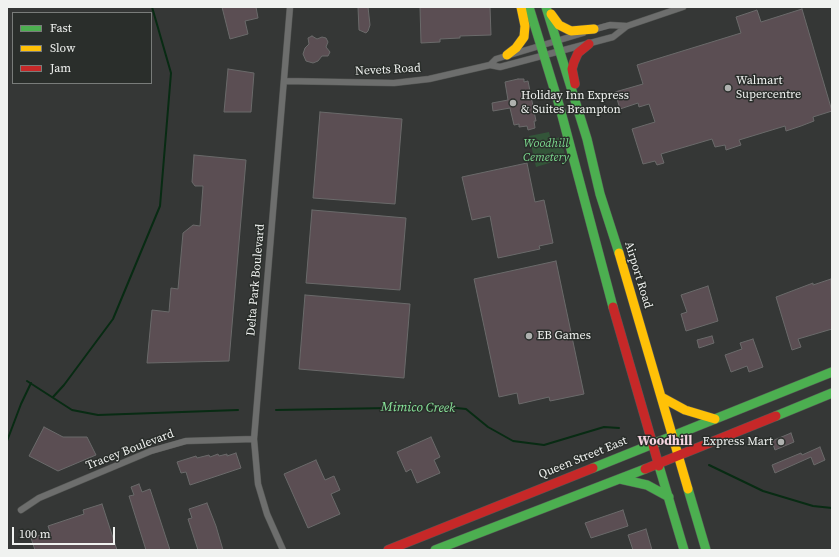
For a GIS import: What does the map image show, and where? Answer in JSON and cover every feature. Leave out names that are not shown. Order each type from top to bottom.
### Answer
[{"type":"main road","points":[[507,55],[519,45],[524,37],[525,26],[521,7]]},
{"type":"main road","points":[[529,7],[560,108],[601,265],[684,550]]},
{"type":"main road","points":[[546,7],[556,22],[567,29],[576,32],[594,29]]},
{"type":"main road","name":"Airport Road","points":[[546,7],[575,101],[600,194],[674,435],[706,550]]},
{"type":"main road","points":[[575,101],[577,91],[572,69],[578,53],[589,44]]},
{"type":"main road","name":"Queen Street East","points":[[388,550],[832,372]]},
{"type":"main road","points":[[435,550],[620,479],[832,393]]},
{"type":"main road","points":[[663,398],[685,410],[715,418]]},
{"type":"main road","points":[[620,479],[647,484],[669,496]]},
{"type":"main road","points":[[410,550],[412,546],[433,538],[436,531]]},
{"type":"street","name":"Delta Park Boulevard","points":[[284,550],[267,514],[258,484],[254,439],[290,7]]},
{"type":"street","points":[[627,26],[683,7]]},
{"type":"street","name":"Nevets Road","points":[[490,65],[496,59],[507,55],[594,29],[610,25],[627,26]]},
{"type":"street","name":"Nevets Road","points":[[284,81],[394,83],[429,79],[490,65],[500,66],[560,52],[613,37],[627,26]]},
{"type":"street","name":"Tracey Boulevard","points":[[21,510],[39,498],[151,451],[186,441],[254,439]]},
{"type":"green space","name":"Woodhill Cemetery","points":[[549,132],[551,140],[560,137],[566,158],[536,167],[529,136]]},
{"type":"building","points":[[222,7],[256,7],[258,18],[245,21],[248,34],[230,39]]},
{"type":"building","points":[[358,7],[368,7],[370,25],[366,33],[359,30]]},
{"type":"building","points":[[420,7],[490,7],[491,35],[460,36],[460,38],[440,39],[440,42],[421,43]]},
{"type":"building","name":"Walmart Supercentre","points":[[802,9],[832,111],[813,117],[814,121],[786,131],[785,126],[739,140],[741,145],[726,150],[725,145],[715,147],[712,139],[661,154],[664,163],[657,165],[655,161],[643,164],[632,129],[655,122],[649,104],[639,107],[638,103],[620,109],[615,92],[643,84],[637,65],[741,33],[736,17],[757,10],[761,22]]},
{"type":"building","points":[[312,36],[317,39],[322,37],[326,38],[328,42],[326,47],[330,52],[328,56],[322,56],[318,61],[313,63],[306,61],[303,54],[305,48],[309,44],[308,38]]},
{"type":"building","points":[[228,69],[254,73],[251,112],[224,112]]},
{"type":"building","name":"Holiday Inn Express & Suites Brampton","points":[[524,79],[524,82],[528,81],[536,121],[534,121],[535,128],[528,130],[527,126],[519,127],[519,124],[514,125],[510,108],[493,111],[492,103],[508,100],[505,82]]},
{"type":"building","points":[[320,112],[402,119],[395,204],[313,198]]},
{"type":"building","points":[[194,155],[246,160],[229,361],[147,363],[152,310],[169,312],[171,288],[178,289],[183,233],[193,225],[200,226],[203,186],[195,186],[192,182]]},
{"type":"building","points":[[527,163],[535,202],[544,200],[553,243],[539,246],[540,249],[498,258],[490,216],[472,220],[462,177]]},
{"type":"building","points":[[312,210],[406,218],[400,290],[306,283]]},
{"type":"building","name":"EB Games","points":[[556,261],[584,394],[550,401],[549,397],[519,404],[517,393],[499,397],[474,279]]},
{"type":"building","points":[[831,279],[832,329],[798,339],[801,347],[792,350],[776,297],[813,283],[813,285]]},
{"type":"building","points":[[708,286],[718,321],[686,331],[681,314],[687,312],[681,295]]},
{"type":"building","points":[[305,295],[410,304],[404,378],[299,369]]},
{"type":"building","points":[[712,336],[714,343],[699,348],[697,340]]},
{"type":"building","points":[[753,339],[763,367],[749,372],[747,366],[731,372],[725,355],[742,349],[740,343]]},
{"type":"building","points":[[44,427],[63,437],[87,437],[96,455],[58,471],[29,456]]},
{"type":"building","name":"Express Mart","points":[[791,433],[794,442],[775,450],[772,441]]},
{"type":"building","points":[[431,437],[440,457],[434,460],[440,473],[417,483],[411,469],[406,472],[397,452]]},
{"type":"building","points":[[820,447],[825,460],[814,465],[811,457],[775,473],[772,465]]},
{"type":"building","points":[[236,453],[241,468],[190,485],[186,472],[181,473],[177,462],[196,456],[197,458],[209,455],[210,457],[218,454],[219,456],[227,454],[227,456]]},
{"type":"building","points":[[316,460],[325,480],[334,476],[340,490],[331,494],[340,514],[308,528],[284,474]]},
{"type":"building","points":[[139,484],[142,492],[150,489],[170,550],[146,550],[129,496],[134,495],[131,487]]},
{"type":"building","points":[[207,503],[223,550],[198,550],[188,519],[192,518],[189,509]]},
{"type":"building","points":[[102,504],[117,550],[35,550],[31,538],[50,532],[48,526],[84,514],[83,510]]},
{"type":"building","points":[[623,510],[628,526],[591,538],[585,523]]},
{"type":"building","points":[[646,529],[652,550],[633,550],[628,535]]},
{"type":"waterway","points":[[53,397],[64,385],[113,319],[160,206],[171,73],[152,7]]},
{"type":"waterway","name":"Mimico Creek","points":[[27,381],[72,410],[98,415],[238,410]]},
{"type":"waterway","points":[[7,441],[21,404],[31,383]]},
{"type":"waterway","name":"Mimico Creek","points":[[276,410],[446,407],[466,409],[488,427],[513,441],[544,445],[604,427],[619,428]]},
{"type":"waterway","name":"Mimico Creek","points":[[709,465],[763,491],[813,506],[832,508]]},
{"type":"traffic: fast","points":[[529,7],[560,108],[613,307]]},
{"type":"traffic: fast","points":[[546,7],[587,139],[600,194],[619,253]]},
{"type":"traffic: fast","points":[[593,468],[832,372]]},
{"type":"traffic: fast","points":[[776,416],[832,393]]},
{"type":"traffic: fast","points":[[659,466],[684,550]]},
{"type":"traffic: fast","points":[[435,550],[645,469]]},
{"type":"traffic: fast","points":[[620,479],[647,485],[669,497]]},
{"type":"traffic: fast","points":[[688,489],[706,550]]},
{"type":"traffic: slow","points":[[507,55],[516,48],[524,37],[525,26],[521,7]]},
{"type":"traffic: slow","points":[[551,14],[559,25],[571,31],[594,29]]},
{"type":"traffic: slow","points":[[619,253],[688,489]]},
{"type":"traffic: slow","points":[[663,398],[685,410],[715,419]]},
{"type":"traffic: jam","points":[[575,84],[572,69],[574,62],[578,53],[589,44]]},
{"type":"traffic: jam","points":[[613,307],[659,466]]},
{"type":"traffic: jam","points":[[645,469],[776,416]]},
{"type":"traffic: jam","points":[[388,550],[593,468]]},
{"type":"place","name":"Walmart Supercentre","points":[[728,88]]},
{"type":"place","name":"Holiday Inn Express & Suites Brampton","points":[[513,103]]},
{"type":"place","name":"EB Games","points":[[529,336]]},
{"type":"place","name":"Express Mart","points":[[781,442]]},
{"type":"district","name":"Woodhill","points":[[665,442]]}]
